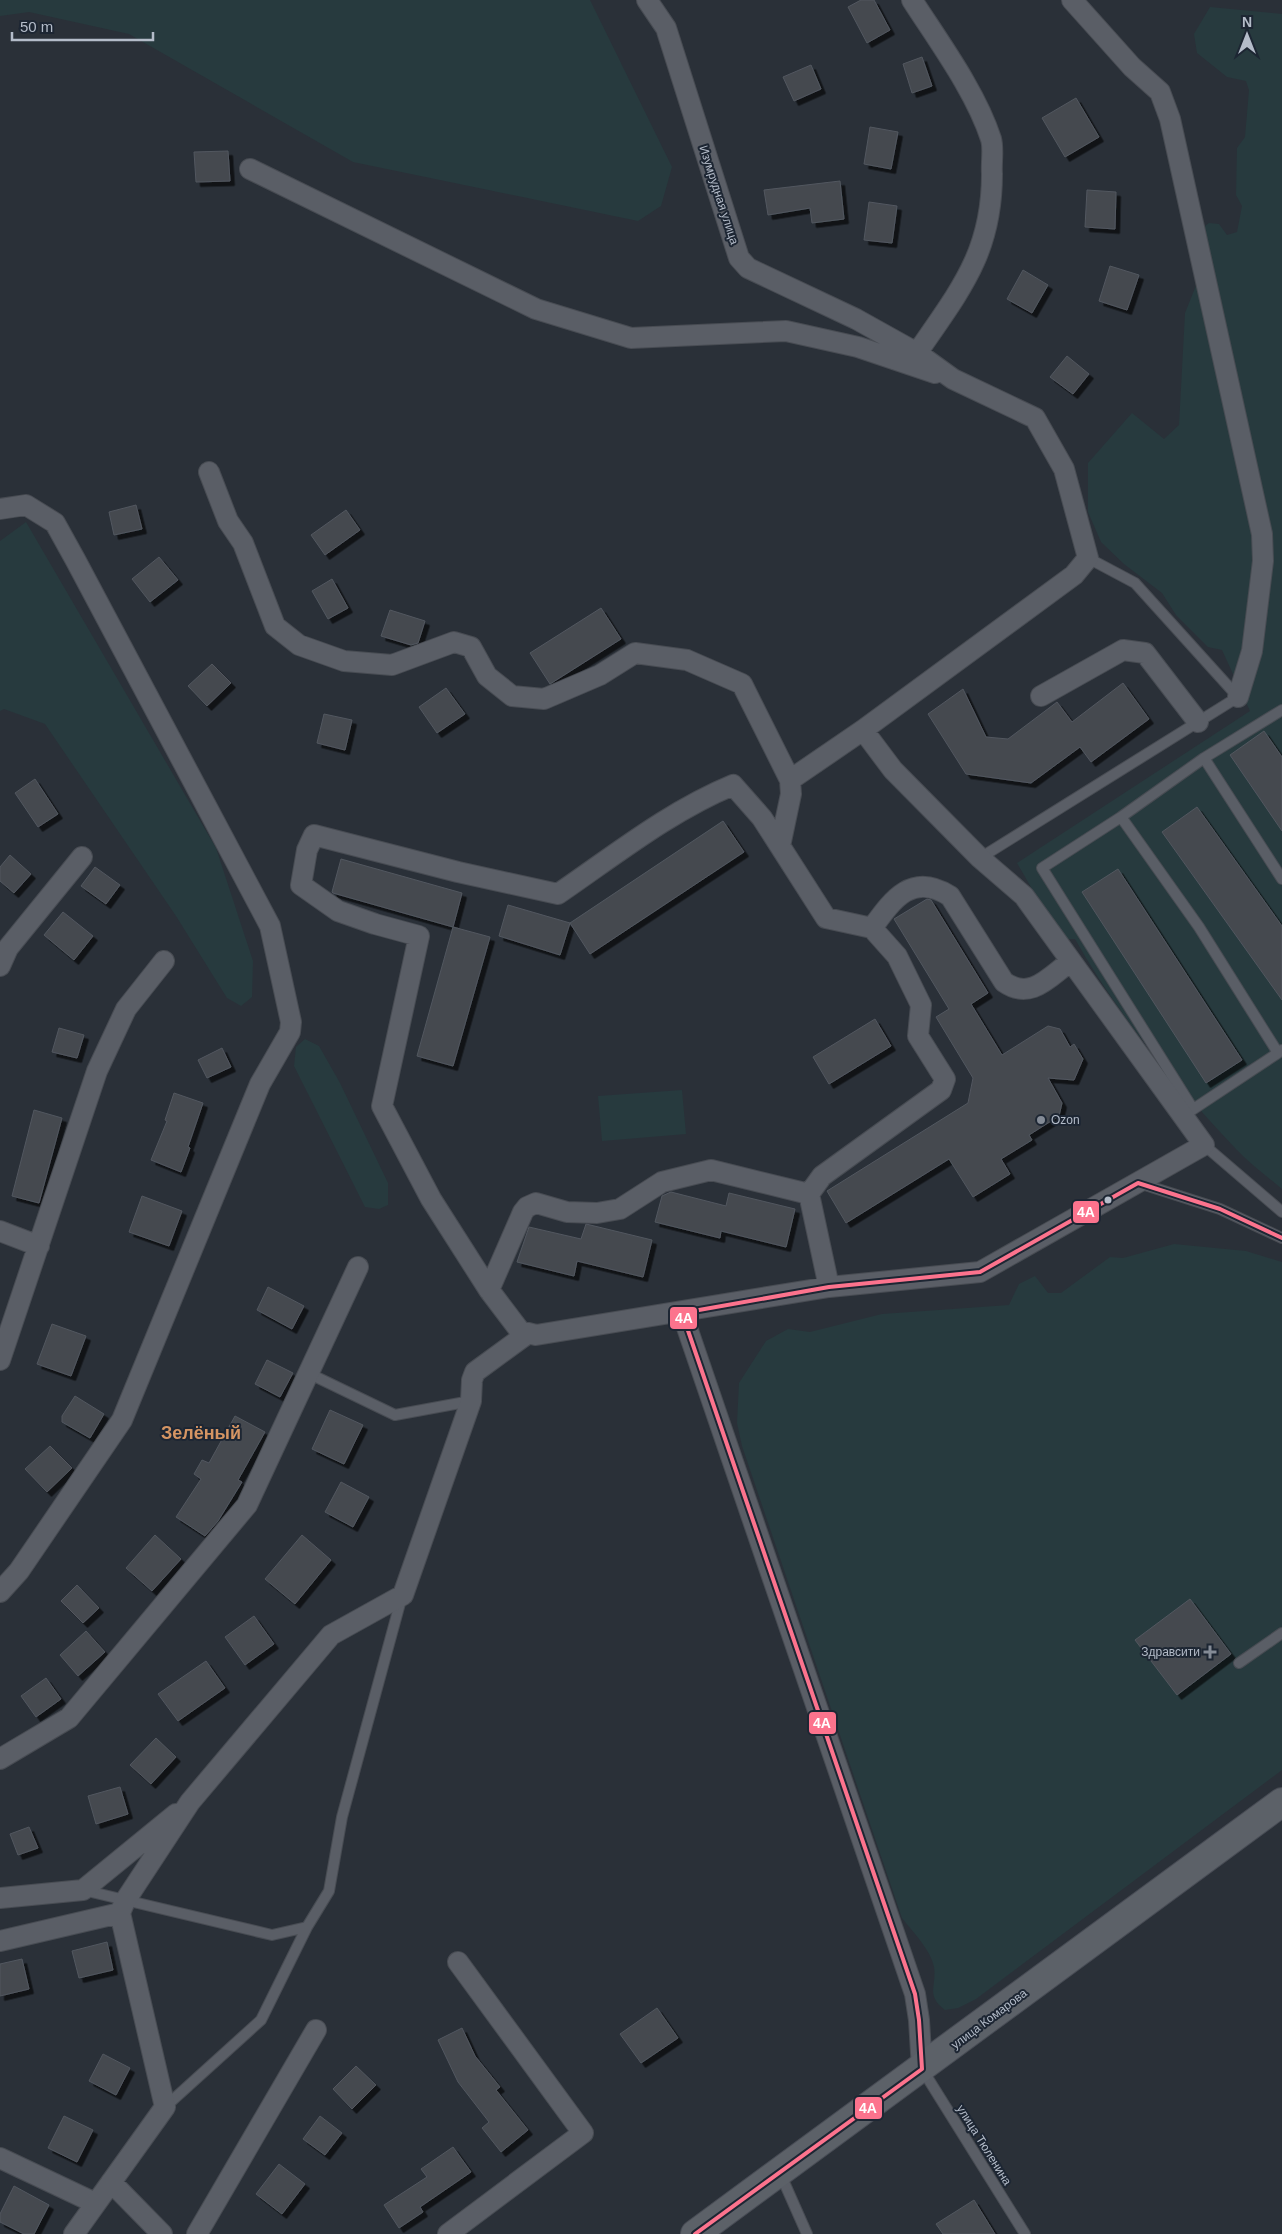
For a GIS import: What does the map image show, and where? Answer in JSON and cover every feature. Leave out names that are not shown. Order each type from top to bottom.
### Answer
[{"type":"main road","name":"улица Комарова","points":[[695,2234],[922,2069],[1282,1802]]},
{"type":"street","name":"Изумрудная улица","points":[[648,0],[666,28],[739,258],[748,268],[856,319],[918,353],[953,379]]},
{"type":"street","points":[[912,0],[970,93],[991,141],[992,202],[983,244],[964,284],[918,353]]},
{"type":"street","points":[[1072,0],[1132,67],[1160,92],[1170,119],[1262,534],[1263,561],[1252,651],[1238,697]]},
{"type":"street","points":[[250,169],[536,309],[631,338],[786,331],[858,347],[953,379],[1035,418],[1064,469],[1088,558],[1074,575],[864,730],[790,780]]},
{"type":"street","points":[[209,472],[228,520],[243,544],[275,626],[299,646],[344,661],[392,665],[454,642],[470,647],[487,676],[512,696],[544,699],[600,675],[635,653],[687,660],[742,684],[790,780],[791,794],[780,846]]},
{"type":"street","points":[[0,509],[26,505],[55,523],[270,926],[291,1022],[290,1032],[260,1084],[122,1420],[19,1572],[0,1592]]},
{"type":"street","points":[[1041,696],[1123,650],[1145,653],[1198,722]]},
{"type":"street","points":[[829,1287],[809,1194],[822,1176],[941,1090],[945,1079],[918,1036],[921,1005],[897,956],[872,928],[826,918],[762,818],[733,785],[704,797],[675,814],[558,894],[458,872],[314,835],[307,850],[301,886],[338,911],[375,924],[420,936],[382,1106],[431,1199],[489,1290],[520,1331],[536,1336],[829,1287],[980,1272],[1204,1145],[1188,1112],[1071,961],[1024,896],[980,858],[893,770],[864,730]]},
{"type":"street","points":[[0,966],[8,948],[82,857]]},
{"type":"street","points":[[872,928],[892,902],[905,891],[924,885],[938,888],[950,896],[1004,982],[1015,990],[1032,990],[1071,961]]},
{"type":"street","points":[[0,1360],[97,1071],[126,1008],[164,961]]},
{"type":"street","points":[[489,1290],[523,1212],[528,1206],[536,1203],[567,1212],[597,1213],[620,1209],[662,1182],[712,1170],[809,1194]]},
{"type":"street","points":[[0,1231],[39,1246]]},
{"type":"street","points":[[0,1759],[69,1718],[247,1505],[358,1267]]},
{"type":"street","points":[[682,1313],[915,1994],[919,2020],[922,2069]]},
{"type":"street","points":[[0,1941],[123,1907],[190,1802],[331,1635],[402,1595],[471,1401],[472,1380],[475,1372],[526,1334]]},
{"type":"street","points":[[0,1898],[82,1890],[190,1802]]},
{"type":"street","points":[[74,2234],[165,2107],[123,1907]]},
{"type":"street","points":[[448,2234],[583,2132],[458,1962]]},
{"type":"street","points":[[197,2234],[316,2030]]},
{"type":"street","points":[[0,2158],[95,2203]]},
{"type":"street","points":[[111,2182],[162,2234]]},
{"type":"lane","points":[[980,858],[1238,697],[1135,583],[1088,558]]},
{"type":"lane","points":[[1120,817],[1199,927],[1280,1051],[1188,1112],[1042,868],[1120,817],[1204,758],[1282,710]]},
{"type":"lane","points":[[1204,758],[1282,879]]},
{"type":"lane","points":[[1204,1145],[1282,1212]]},
{"type":"lane","points":[[1138,1183],[1220,1209],[1282,1238]]},
{"type":"lane","points":[[308,1374],[395,1414],[471,1401]]},
{"type":"lane","points":[[165,2107],[261,2020],[307,1927],[329,1891],[342,1818],[402,1595]]},
{"type":"lane","points":[[1239,1663],[1282,1633]]},
{"type":"lane","points":[[82,1890],[123,1907],[272,1935],[307,1927]]},
{"type":"lane","name":"улица Тюленина","points":[[922,2069],[1025,2234]]},
{"type":"lane","points":[[780,2172],[807,2234]]},
{"type":"green space","points":[[0,0],[590,0],[672,167],[661,206],[638,221],[353,162],[129,34],[29,12],[0,16]]},
{"type":"green space","points":[[1210,7],[1282,14],[1282,1189],[1241,1154],[1170,1075],[1110,995],[1075,939],[1066,939],[1057,932],[1017,863],[1250,711],[1222,650],[1208,647],[1176,615],[1162,593],[1124,564],[1101,542],[1088,512],[1088,463],[1132,413],[1164,439],[1179,425],[1185,313],[1203,268],[1200,230],[1209,223],[1219,224],[1227,235],[1237,232],[1242,206],[1236,195],[1237,148],[1245,137],[1249,90],[1246,81],[1227,77],[1197,53],[1194,34]]},
{"type":"green space","points":[[26,522],[216,848],[253,961],[252,997],[241,1006],[227,998],[176,916],[45,724],[4,709],[0,711],[0,541]]},
{"type":"green space","points":[[305,1039],[319,1046],[340,1083],[388,1183],[388,1205],[379,1209],[365,1207],[294,1066],[296,1047]]},
{"type":"green space","points":[[682,1090],[686,1134],[602,1141],[598,1096]]},
{"type":"green space","points":[[1174,1244],[1246,1251],[1282,1262],[1282,1770],[976,1999],[958,2008],[945,2010],[935,2000],[933,1990],[935,1974],[929,1954],[902,1918],[742,1446],[737,1423],[739,1383],[766,1341],[788,1329],[810,1332],[882,1314],[1009,1305],[1019,1284],[1035,1276],[1048,1293],[1061,1293],[1110,1257],[1123,1258]]},
{"type":"building","points":[[861,0],[874,0],[890,30],[867,43],[848,7]]},
{"type":"building","points":[[922,57],[932,86],[912,93],[903,64]]},
{"type":"building","points":[[811,65],[821,89],[794,101],[783,77]]},
{"type":"building","points":[[1076,98],[1099,137],[1065,157],[1042,118]]},
{"type":"building","points":[[870,127],[898,132],[891,169],[864,164]]},
{"type":"building","points":[[228,151],[230,181],[196,182],[194,152]]},
{"type":"building","points":[[840,181],[844,219],[812,223],[810,208],[768,215],[764,190]]},
{"type":"building","points":[[1087,190],[1116,192],[1115,229],[1085,227]]},
{"type":"building","points":[[869,202],[897,206],[892,243],[864,240]]},
{"type":"building","points":[[1110,266],[1139,275],[1127,310],[1099,301]]},
{"type":"building","points":[[1023,270],[1048,285],[1032,313],[1007,299]]},
{"type":"building","points":[[1067,356],[1089,374],[1073,394],[1050,377]]},
{"type":"building","points":[[136,505],[142,529],[114,535],[109,512]]},
{"type":"building","points":[[346,510],[360,530],[325,555],[311,535]]},
{"type":"building","points":[[159,557],[178,580],[150,602],[132,579]]},
{"type":"building","points":[[332,579],[348,608],[328,619],[312,591]]},
{"type":"building","points":[[601,608],[621,639],[550,684],[530,653]]},
{"type":"building","points":[[390,610],[425,621],[418,643],[411,645],[381,636]]},
{"type":"building","points":[[212,664],[231,683],[207,706],[188,686]]},
{"type":"building","points":[[1123,683],[1149,719],[1091,762],[1080,747],[1031,783],[966,774],[928,714],[963,689],[986,737],[1008,739],[1057,702],[1072,722]]},
{"type":"building","points":[[446,688],[465,714],[437,733],[419,707]]},
{"type":"building","points":[[324,714],[352,720],[345,750],[317,743]]},
{"type":"building","points":[[1264,731],[1282,757],[1282,831],[1230,755]]},
{"type":"building","points":[[35,779],[58,814],[38,827],[15,793]]},
{"type":"building","points":[[1197,807],[1282,926],[1282,1000],[1162,832]]},
{"type":"building","points":[[723,821],[744,852],[590,954],[570,923]]},
{"type":"building","points":[[10,855],[31,874],[14,893],[0,881],[0,867]]},
{"type":"building","points":[[341,859],[462,893],[453,927],[333,893]]},
{"type":"building","points":[[95,867],[120,885],[106,904],[81,886]]},
{"type":"building","points":[[1118,869],[1242,1060],[1206,1083],[1082,892]]},
{"type":"building","points":[[927,899],[931,900],[988,993],[971,1004],[1002,1055],[1048,1026],[1060,1029],[1070,1047],[1074,1044],[1083,1059],[1074,1080],[1048,1078],[1062,1103],[1059,1116],[1029,1135],[1032,1140],[1001,1159],[1010,1174],[973,1197],[949,1159],[846,1223],[827,1191],[968,1103],[973,1078],[936,1017],[949,1009],[894,919]]},
{"type":"building","points":[[508,905],[570,923],[560,955],[499,936]]},
{"type":"building","points":[[63,912],[93,936],[74,960],[44,935]]},
{"type":"building","points":[[453,927],[490,937],[453,1066],[417,1056]]},
{"type":"building","points":[[875,1019],[891,1046],[829,1084],[813,1057]]},
{"type":"building","points":[[59,1028],[84,1035],[77,1058],[52,1052]]},
{"type":"building","points":[[222,1048],[231,1067],[207,1078],[198,1060]]},
{"type":"building","points":[[174,1093],[203,1103],[181,1172],[151,1160],[167,1121],[165,1120]]},
{"type":"building","points":[[34,1110],[62,1118],[39,1203],[12,1196]]},
{"type":"building","points":[[671,1192],[726,1206],[729,1193],[795,1209],[786,1247],[721,1231],[720,1238],[655,1222],[662,1196]]},
{"type":"building","points":[[142,1196],[182,1211],[169,1246],[129,1232]]},
{"type":"building","points":[[586,1224],[652,1240],[643,1277],[577,1261],[574,1276],[517,1262],[529,1227],[581,1239]]},
{"type":"building","points":[[268,1287],[304,1306],[292,1329],[257,1310]]},
{"type":"building","points":[[52,1324],[86,1336],[71,1376],[37,1364]]},
{"type":"building","points":[[267,1360],[293,1373],[280,1397],[255,1384]]},
{"type":"building","points":[[75,1396],[104,1414],[90,1438],[62,1422],[62,1416]]},
{"type":"building","points":[[330,1410],[363,1425],[344,1464],[312,1449]]},
{"type":"building","points":[[235,1416],[265,1432],[238,1480],[242,1482],[218,1521],[205,1536],[176,1517],[201,1479],[194,1474],[202,1460],[209,1463]]},
{"type":"building","points":[[50,1446],[72,1468],[47,1492],[25,1469]]},
{"type":"building","points":[[341,1482],[369,1497],[353,1527],[325,1512]]},
{"type":"building","points":[[155,1535],[181,1559],[152,1591],[126,1568]]},
{"type":"building","points":[[302,1535],[331,1560],[295,1604],[265,1579]]},
{"type":"building","points":[[77,1585],[99,1608],[83,1623],[61,1601]]},
{"type":"building","points":[[1190,1599],[1231,1654],[1177,1695],[1135,1640]]},
{"type":"building","points":[[254,1616],[274,1644],[245,1665],[225,1637]]},
{"type":"building","points":[[86,1631],[105,1652],[78,1676],[60,1655]]},
{"type":"building","points":[[206,1661],[225,1688],[178,1721],[158,1694]]},
{"type":"building","points":[[46,1678],[61,1699],[36,1717],[21,1696]]},
{"type":"building","points":[[156,1738],[176,1757],[151,1784],[130,1765]]},
{"type":"building","points":[[120,1787],[128,1814],[96,1824],[88,1796]]},
{"type":"building","points":[[29,1827],[38,1848],[18,1855],[10,1834]]},
{"type":"building","points":[[107,1942],[113,1970],[79,1978],[72,1951]]},
{"type":"building","points":[[22,1959],[29,1989],[0,1996],[0,1964]]},
{"type":"building","points":[[657,2008],[678,2038],[641,2063],[620,2034]]},
{"type":"building","points":[[462,2028],[475,2056],[500,2087],[496,2090],[528,2130],[501,2152],[482,2128],[489,2122],[458,2082],[438,2040]]},
{"type":"building","points":[[103,2054],[130,2068],[116,2095],[89,2081]]},
{"type":"building","points":[[356,2066],[376,2085],[352,2109],[333,2089]]},
{"type":"building","points":[[64,2116],[93,2130],[77,2162],[48,2148]]},
{"type":"building","points":[[320,2116],[342,2133],[325,2155],[303,2139]]},
{"type":"building","points":[[453,2147],[471,2172],[420,2207],[423,2212],[399,2228],[384,2205],[427,2177],[421,2169]]},
{"type":"building","points":[[279,2164],[305,2184],[282,2214],[256,2194]]},
{"type":"building","points":[[14,2186],[49,2205],[34,2234],[24,2234],[0,2222],[0,2214]]},
{"type":"building","points":[[974,2200],[995,2234],[943,2234],[936,2224]]},
{"type":"transit line","name":"4А","points":[[695,2234],[922,2069],[919,2020],[915,1994],[682,1313],[829,1287],[980,1272],[1138,1183],[1220,1209],[1282,1238]]},
{"type":"place","name":"Ozon","points":[[1041,1120]]},
{"type":"place","name":"Здравсити","points":[[1210,1652]]},
{"type":"district","name":"Зелёный","points":[[201,1433]]}]
